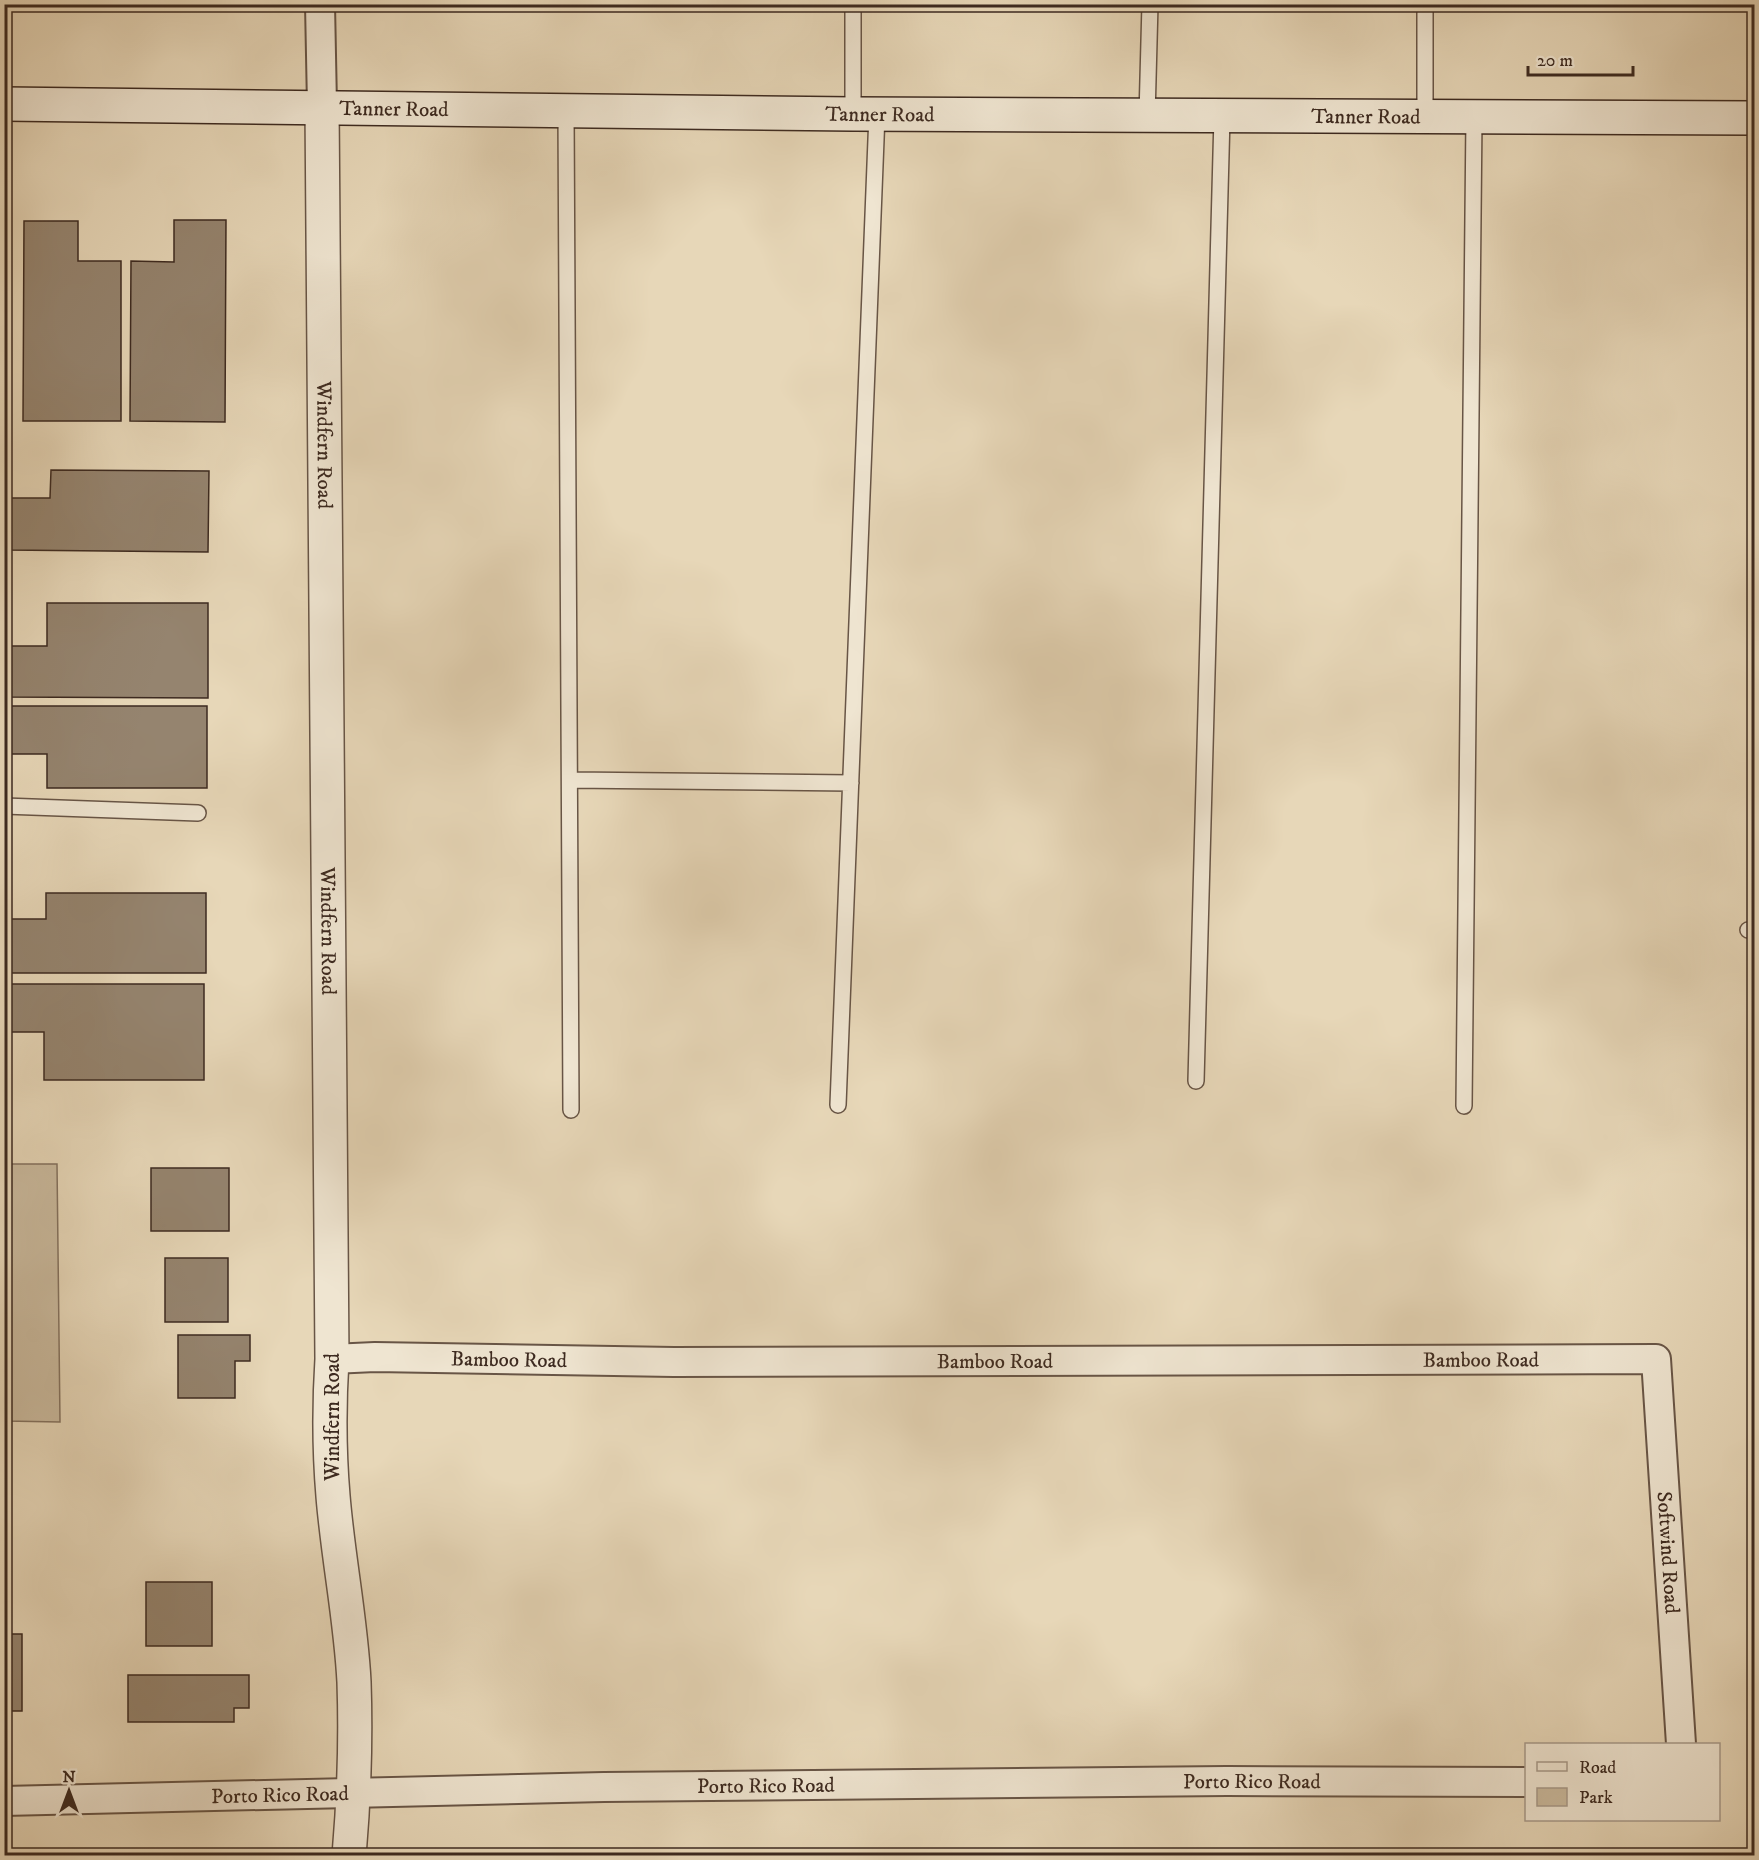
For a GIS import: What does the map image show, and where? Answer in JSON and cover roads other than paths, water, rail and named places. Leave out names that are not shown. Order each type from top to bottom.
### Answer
[{"type":"main road","name":"Tanner Road","points":[[4,104],[1221,117],[1755,118]]},
{"type":"main road","name":"Windfern Road","points":[[322,106],[332,1359],[328,1412],[333,1497],[354,1681],[355,1794],[350,1856]]},
{"type":"street","name":"Windfern Road","points":[[320,4],[322,106]]},
{"type":"street","name":"Bamboo Road","points":[[332,1359],[375,1357],[674,1362],[1656,1359]]},
{"type":"street","name":"Softwind Road","points":[[1656,1359],[1681,1743]]},
{"type":"street","name":"Porto Rico Road","points":[[4,1801],[604,1787],[1167,1781],[1525,1782]]},
{"type":"lane","points":[[838,1105],[851,783],[865,114],[853,4]]},
{"type":"lane","points":[[1147,116],[1150,4]]},
{"type":"lane","points":[[1425,4],[1425,117]]},
{"type":"lane","points":[[566,111],[571,1110]]},
{"type":"lane","points":[[1196,1081],[1221,117]]},
{"type":"lane","points":[[1464,1106],[1474,117]]},
{"type":"lane","points":[[570,780],[851,783]]},
{"type":"lane","points":[[4,806],[198,813]]}]
